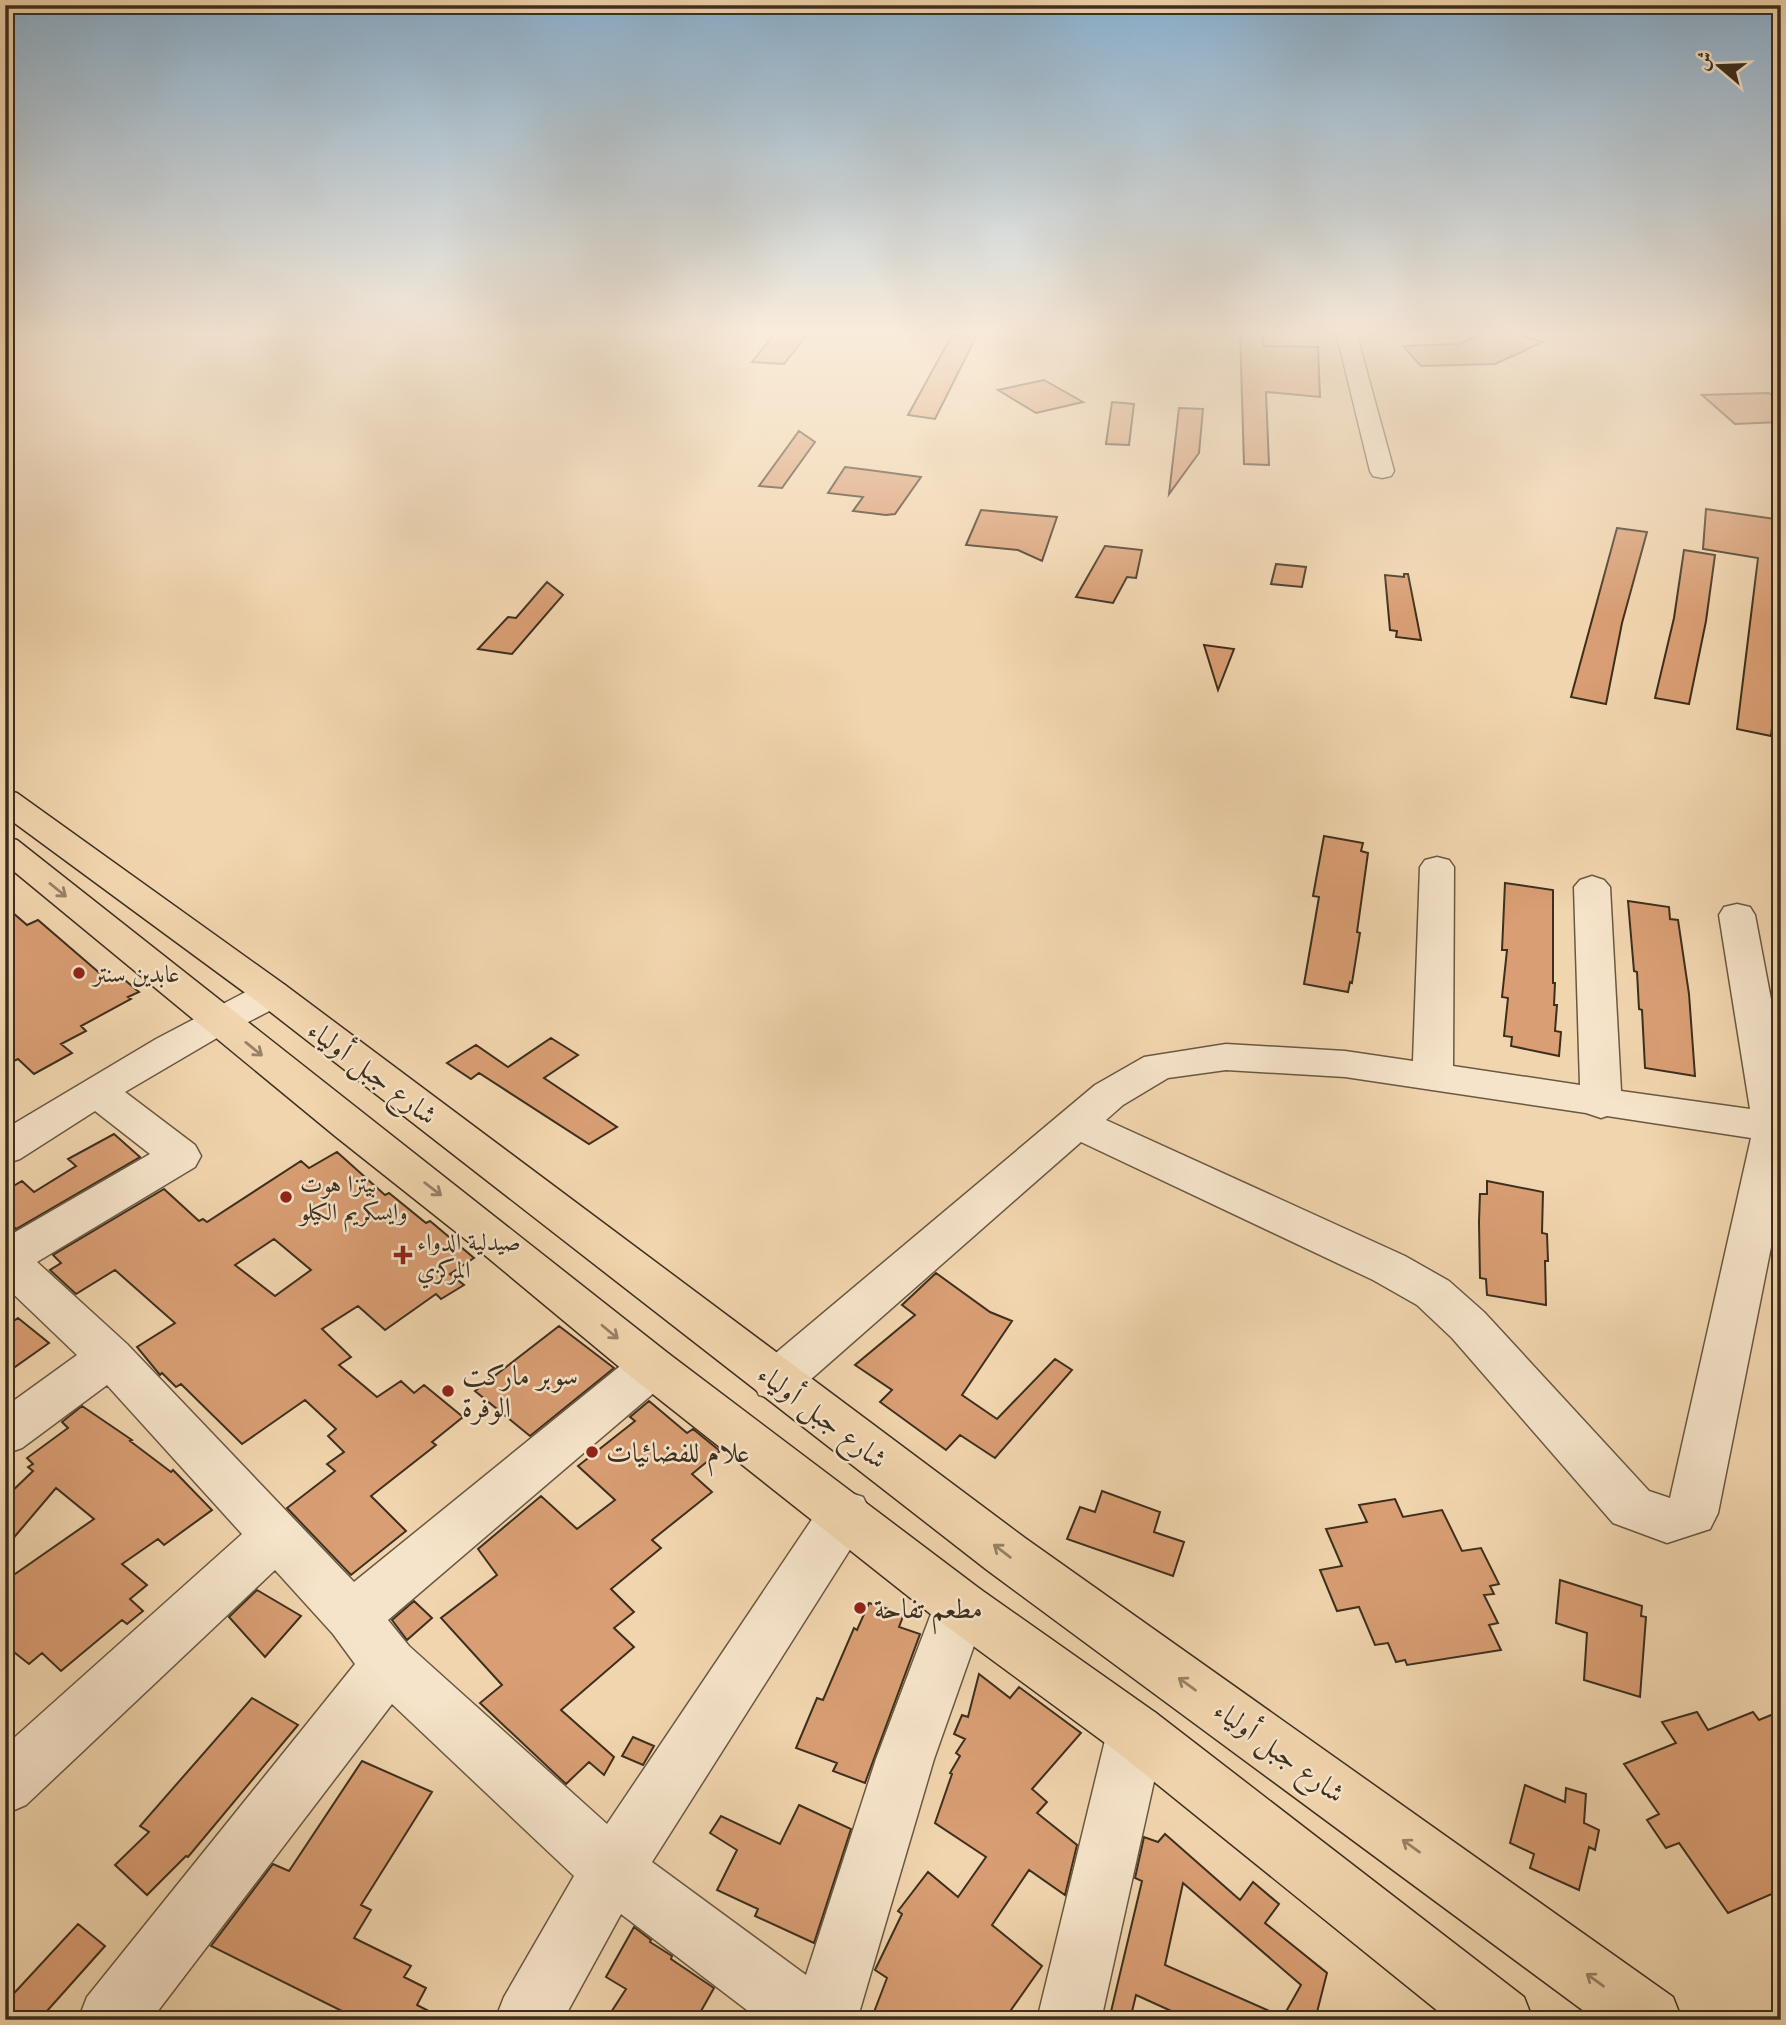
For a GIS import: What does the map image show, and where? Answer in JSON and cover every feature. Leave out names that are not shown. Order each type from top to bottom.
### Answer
[{"type":"main road","name":"شارع جبل أولياء","points":[[5,800],[272,994],[1006,1554],[1650,2020]]},
{"type":"main road","points":[[5,847],[218,1020],[492,1235],[652,1367],[845,1513],[961,1606],[1136,1732],[1475,2010]]},
{"type":"street","points":[[1370,426],[1382,471]]},
{"type":"street","points":[[1433,1077],[1437,867]]},
{"type":"street","points":[[1592,887],[1601,1104]]},
{"type":"street","points":[[1076,1124],[1414,1280],[1468,1325],[1630,1507],[1667,1521],[1692,1513],[1777,1128],[1737,915]]},
{"type":"street","points":[[5,1149],[96,1091],[218,1020],[272,994]]},
{"type":"street","points":[[776,1381],[1109,1095],[1158,1066],[1226,1057],[1345,1064],[1777,1128]]},
{"type":"street","points":[[96,1091],[180,1156],[5,1259],[110,1357],[352,1617],[389,1664],[612,1870],[813,2020]]},
{"type":"street","points":[[5,1434],[110,1357]]},
{"type":"street","points":[[352,1617],[652,1367]]},
{"type":"street","points":[[527,2020],[612,1870],[845,1513]]},
{"type":"street","points":[[5,1785],[277,1535]]},
{"type":"street","points":[[825,2020],[886,1815],[961,1606]]},
{"type":"street","points":[[110,2020],[389,1664]]},
{"type":"street","points":[[1069,2020],[1136,1732]]},
{"type":"building","points":[[1108,426],[1131,426],[1129,445],[1106,444]]},
{"type":"building","points":[[1177,426],[1201,426],[1199,453],[1169,494]]},
{"type":"building","points":[[1243,426],[1267,426],[1269,465],[1244,464]]},
{"type":"building","points":[[799,431],[815,442],[782,488],[759,486]]},
{"type":"building","points":[[845,467],[921,477],[895,514],[853,511],[863,497],[828,493]]},
{"type":"building","points":[[1706,509],[1781,520],[1781,659],[1771,736],[1737,729],[1758,558],[1703,549]]},
{"type":"building","points":[[981,510],[1057,517],[1042,561],[1018,550],[966,545]]},
{"type":"building","points":[[1617,528],[1647,532],[1622,623],[1606,704],[1571,697]]},
{"type":"building","points":[[1105,546],[1142,550],[1136,578],[1127,577],[1113,603],[1076,597]]},
{"type":"building","points":[[1684,550],[1715,555],[1706,621],[1689,704],[1655,698],[1674,618]]},
{"type":"building","points":[[1276,564],[1306,567],[1302,587],[1271,584]]},
{"type":"building","points":[[1404,574],[1408,574],[1421,640],[1396,637],[1397,631],[1390,630],[1385,575],[1404,577]]},
{"type":"building","points":[[547,582],[563,595],[512,654],[478,649],[508,617],[516,618]]},
{"type":"building","points":[[1204,645],[1234,649],[1218,690]]},
{"type":"building","points":[[1324,836],[1363,843],[1361,851],[1368,853],[1357,932],[1360,933],[1352,983],[1350,982],[1348,992],[1304,984],[1319,897],[1313,896]]},
{"type":"building","points":[[1505,883],[1553,890],[1553,983],[1554,1005],[1557,1005],[1555,1031],[1561,1032],[1559,1056],[1511,1046],[1512,1037],[1504,1036],[1508,998],[1502,997],[1507,950],[1502,950]]},
{"type":"building","points":[[1628,901],[1669,907],[1670,919],[1678,920],[1689,994],[1695,1076],[1645,1068],[1642,1010],[1639,1009],[1637,972],[1634,971]]},
{"type":"building","points":[[5,906],[27,925],[38,920],[110,982],[120,976],[139,992],[81,1026],[86,1031],[61,1044],[72,1053],[34,1074],[18,1059],[5,1065]]},
{"type":"building","points":[[551,1038],[578,1055],[544,1078],[617,1127],[589,1144],[479,1073],[471,1079],[447,1063],[476,1045],[508,1067]]},
{"type":"building","points":[[114,1134],[140,1157],[16,1229],[5,1219],[5,1191],[22,1181],[34,1192],[76,1166],[68,1159]]},
{"type":"building","points":[[337,1152],[385,1195],[389,1193],[426,1223],[430,1221],[474,1258],[450,1274],[464,1285],[441,1299],[436,1294],[385,1330],[358,1306],[322,1329],[351,1357],[339,1365],[377,1397],[401,1381],[414,1393],[424,1385],[463,1417],[432,1442],[436,1445],[371,1496],[406,1531],[351,1575],[287,1508],[335,1471],[327,1464],[344,1452],[328,1436],[336,1429],[305,1400],[242,1444],[181,1384],[176,1387],[162,1373],[160,1375],[137,1347],[175,1323],[115,1270],[76,1294],[50,1270],[61,1263],[53,1255],[164,1189],[199,1221],[203,1219],[207,1222],[301,1161],[309,1168]],"holes":[[[274,1239],[311,1270],[275,1296],[235,1265]]]},
{"type":"building","points":[[1487,1181],[1543,1192],[1542,1233],[1547,1234],[1548,1261],[1545,1261],[1546,1305],[1487,1295],[1486,1279],[1480,1278],[1479,1222],[1480,1194],[1487,1194]]},
{"type":"building","points":[[936,1273],[990,1312],[1012,1321],[962,1395],[997,1419],[1055,1359],[1072,1370],[995,1458],[960,1435],[946,1450],[880,1402],[892,1390],[855,1365],[915,1315],[902,1305]]},
{"type":"building","points":[[18,1318],[49,1343],[5,1374],[5,1327]]},
{"type":"building","points":[[559,1326],[614,1368],[530,1436],[475,1391]]},
{"type":"building","points":[[649,1401],[687,1433],[693,1429],[720,1451],[692,1474],[712,1492],[652,1540],[661,1548],[611,1589],[634,1612],[614,1628],[634,1647],[561,1710],[614,1757],[604,1775],[589,1762],[566,1784],[480,1703],[502,1685],[441,1618],[497,1575],[478,1549],[541,1496],[577,1529],[615,1500],[578,1466],[635,1421],[630,1417]]},
{"type":"building","points":[[82,1406],[132,1440],[130,1441],[171,1472],[173,1470],[212,1510],[164,1545],[158,1539],[122,1564],[147,1585],[130,1599],[143,1611],[127,1624],[122,1620],[61,1671],[42,1653],[29,1664],[5,1645],[5,1581],[94,1519],[56,1488],[5,1548],[5,1498],[33,1471],[28,1467],[33,1464],[27,1458],[68,1428],[62,1422]]},
{"type":"building","points":[[1102,1491],[1160,1512],[1154,1532],[1184,1542],[1173,1576],[1067,1539],[1080,1507],[1095,1512]]},
{"type":"building","points":[[1395,1499],[1403,1517],[1442,1510],[1462,1551],[1481,1548],[1499,1584],[1490,1586],[1494,1594],[1484,1595],[1498,1623],[1489,1625],[1501,1650],[1407,1665],[1405,1660],[1396,1662],[1388,1643],[1375,1645],[1359,1607],[1337,1611],[1320,1570],[1342,1566],[1326,1529],[1367,1522],[1359,1505]]},
{"type":"building","points":[[1560,1580],[1642,1606],[1641,1616],[1646,1617],[1640,1697],[1584,1680],[1587,1633],[1556,1623]]},
{"type":"building","points":[[257,1590],[301,1616],[265,1657],[229,1617]]},
{"type":"building","points":[[414,1601],[432,1618],[407,1640],[392,1620]]},
{"type":"building","points":[[869,1603],[904,1614],[899,1627],[920,1634],[865,1783],[833,1771],[837,1763],[796,1748],[817,1698],[823,1700],[854,1628],[857,1630]]},
{"type":"building","points":[[979,1674],[1010,1698],[1019,1687],[1081,1733],[1032,1789],[1047,1802],[1037,1813],[1077,1845],[1065,1895],[1029,1870],[992,1925],[1042,1966],[1004,2020],[871,2020],[887,1978],[875,1970],[902,1914],[898,1911],[928,1872],[958,1897],[986,1857],[935,1823],[952,1774],[950,1773],[960,1756],[956,1753],[965,1739],[954,1734],[962,1715],[968,1717]]},
{"type":"building","points":[[252,1698],[298,1725],[188,1857],[147,1895],[115,1865],[149,1832],[140,1826]]},
{"type":"building","points":[[1781,1711],[1781,1890],[1728,1913],[1679,1843],[1666,1848],[1647,1820],[1659,1814],[1624,1764],[1676,1743],[1662,1722],[1697,1712],[1708,1730],[1753,1712],[1759,1720]]},
{"type":"building","points":[[633,1737],[654,1746],[643,1765],[622,1756]]},
{"type":"building","points":[[362,1761],[432,1792],[361,1905],[371,1910],[354,1938],[411,1966],[404,1977],[426,1988],[417,2005],[446,2020],[360,2020],[211,1946],[273,1864],[289,1871]]},
{"type":"building","points":[[1525,1785],[1565,1802],[1566,1788],[1586,1794],[1584,1823],[1599,1830],[1595,1850],[1589,1847],[1579,1890],[1530,1868],[1534,1854],[1510,1843]]},
{"type":"building","points":[[799,1805],[851,1829],[814,1943],[755,1916],[758,1909],[717,1890],[737,1850],[710,1833],[721,1816],[780,1844]]},
{"type":"building","points":[[1165,1834],[1240,1900],[1253,1882],[1279,1904],[1265,1923],[1327,1973],[1315,2020],[1191,2020],[1136,1995],[1130,2020],[1109,2020],[1142,1881],[1135,1878],[1144,1837],[1158,1842]],"holes":[[[1183,1883],[1301,1985],[1283,2017],[1165,1965]]]},
{"type":"building","points":[[78,1924],[105,1946],[39,2020],[5,2020],[5,2003]]},
{"type":"building","points":[[634,1927],[651,1940],[650,1942],[672,1956],[671,1959],[714,1988],[696,2020],[606,2020],[626,1989],[606,1977]]},
{"type":"place","name":"عابدين سنتر","points":[[79,973]]},
{"type":"place","name":"بيتزا هوت وايسكريم الكيلو","points":[[286,1197]]},
{"type":"place","name":"صيدلية الدواء المركزي","points":[[403,1255]]},
{"type":"place","name":"سوبر ماركت الوفرة","points":[[448,1391]]},
{"type":"place","name":"علام للفضائيات","points":[[592,1452]]},
{"type":"place","name":"مطعم تفاحة","points":[[860,1608]]}]
